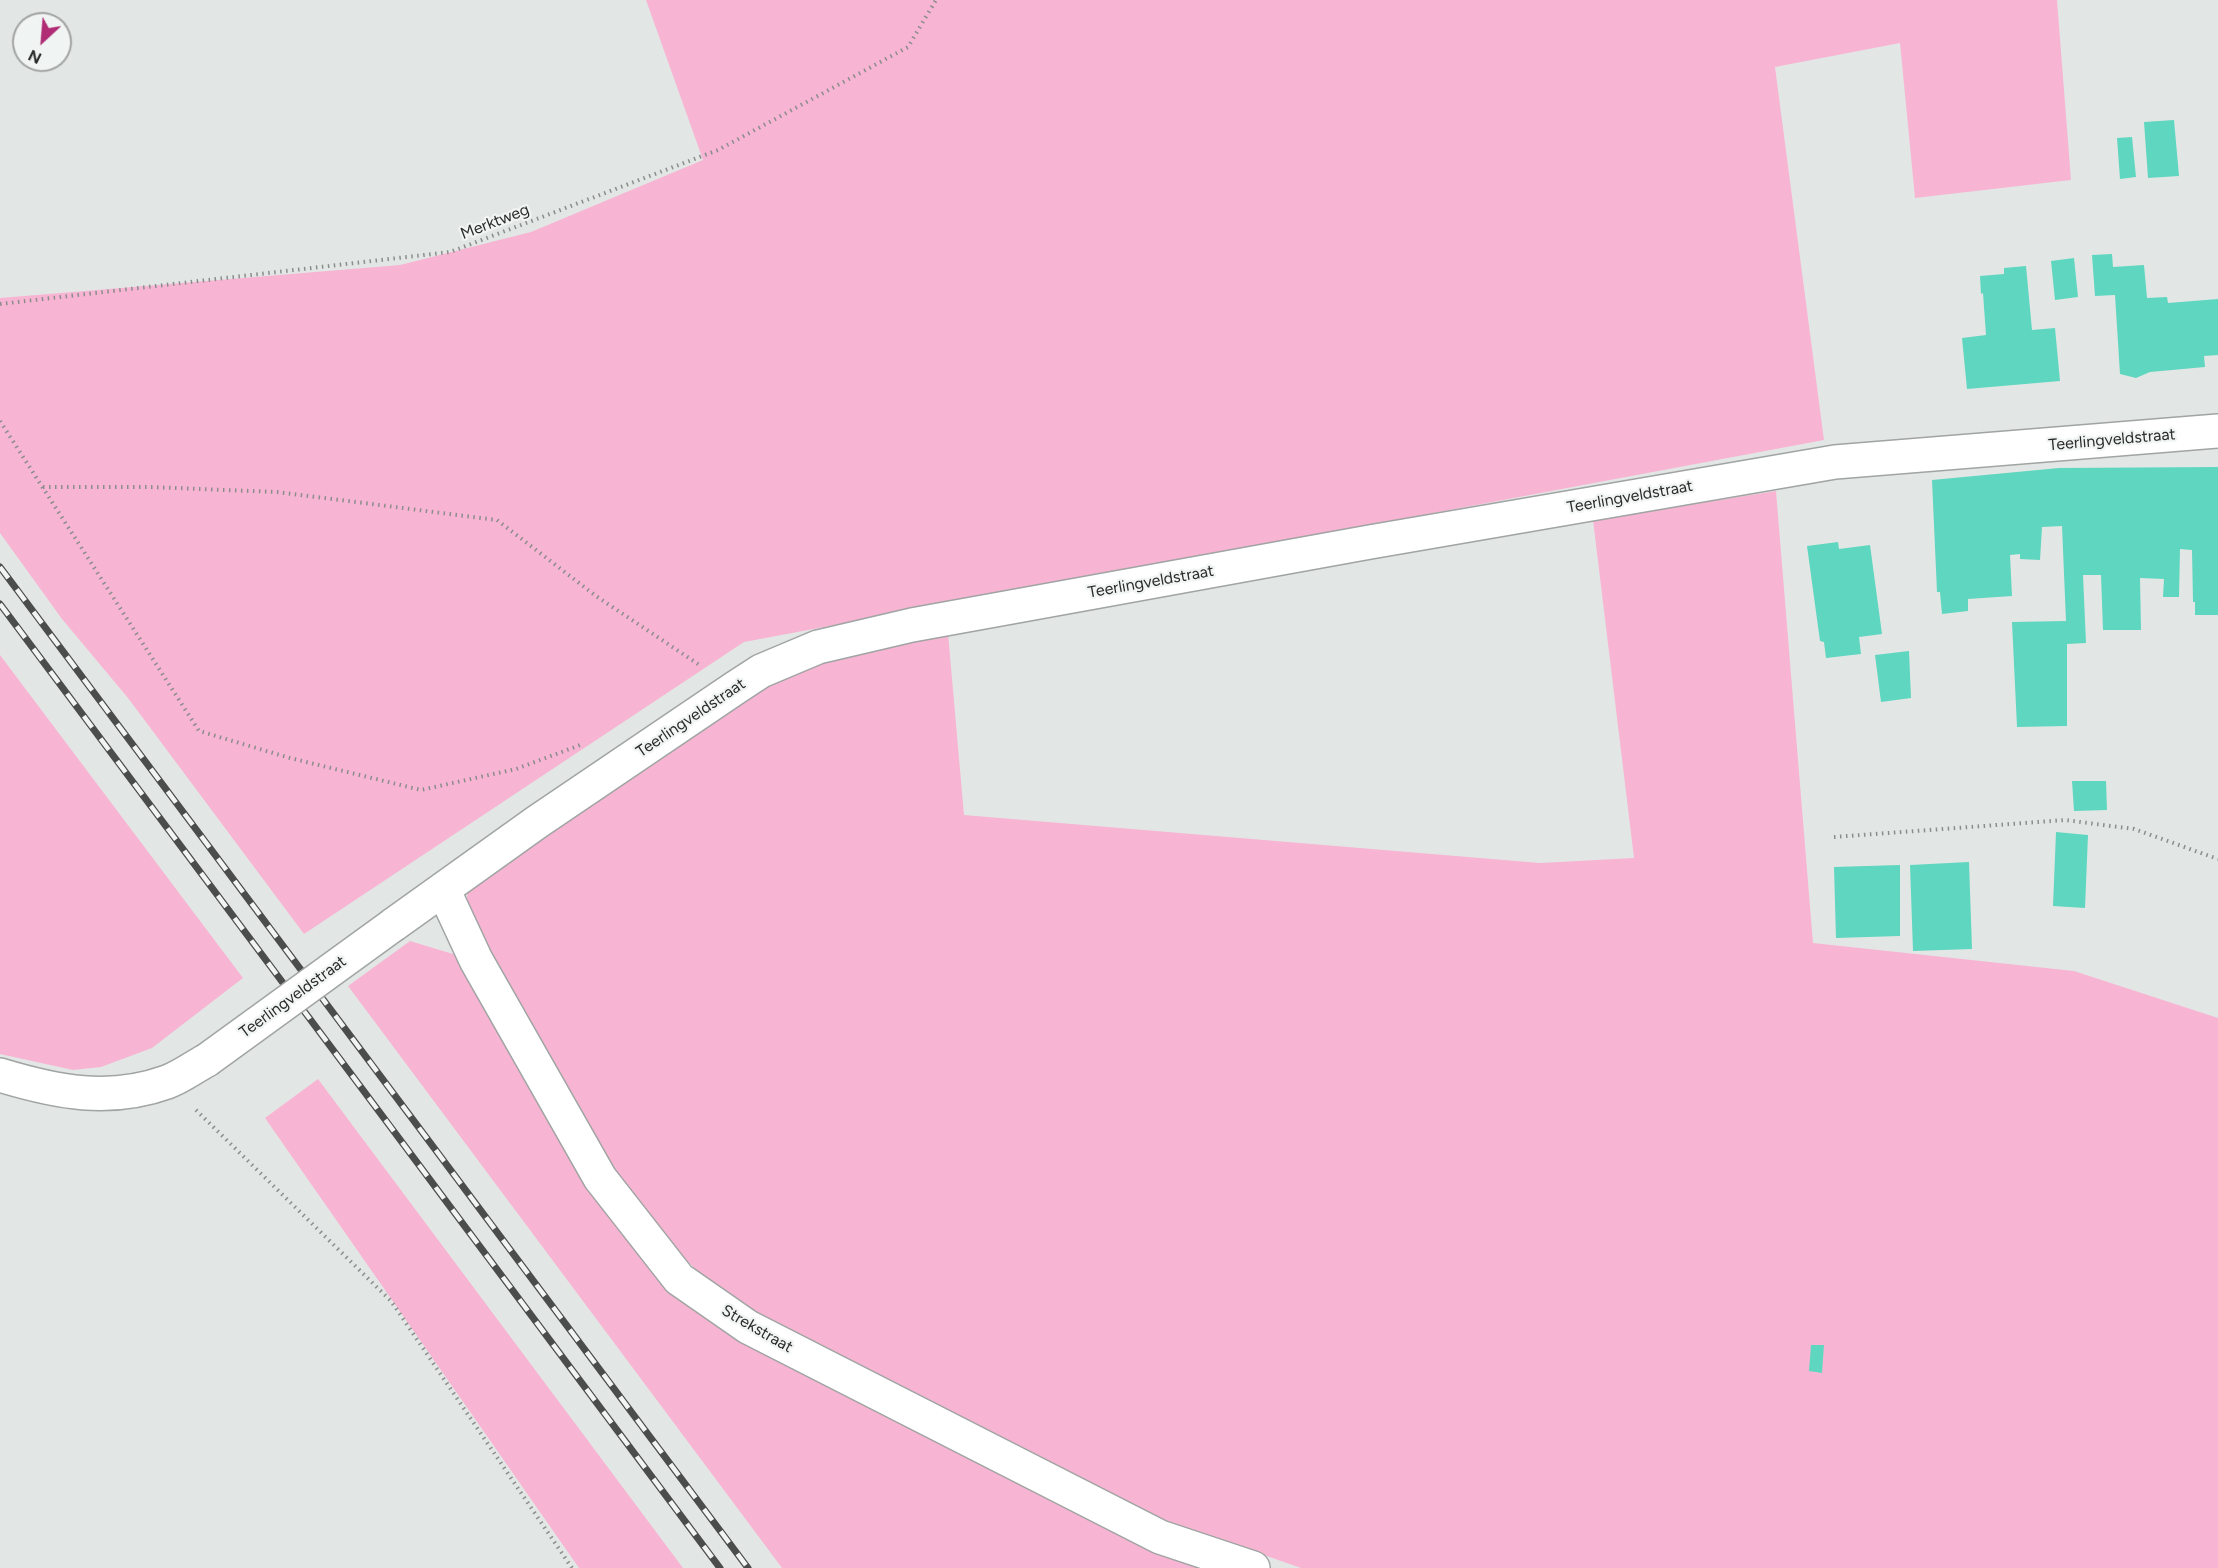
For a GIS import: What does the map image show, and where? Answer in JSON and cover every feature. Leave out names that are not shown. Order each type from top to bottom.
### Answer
[{"type":"street","name":"Teerlingveldstraat","points":[[0,1076],[46,1089],[83,1094],[124,1092],[168,1082],[207,1060],[537,822],[735,688],[761,671],[818,647],[912,625],[1370,542],[1835,462],[2218,431]]},
{"type":"street","name":"Strekstraat","points":[[442,889],[476,960],[600,1178],[679,1279],[748,1328],[1160,1537],[1253,1568]]},
{"type":"path","name":"Merktweg","points":[[0,304],[450,252],[718,150],[908,47],[936,0]]},
{"type":"path","points":[[0,421],[199,731],[290,758],[421,790],[516,769],[584,744]]},
{"type":"path","points":[[43,487],[148,487],[277,492],[497,520],[596,596],[735,688]]},
{"type":"path","points":[[1834,837],[2065,820],[2134,829],[2218,859]]},
{"type":"path","points":[[168,1082],[391,1301],[572,1568]]},
{"type":"shaded area","points":[[646,0],[2057,0],[2071,180],[1915,198],[1900,43],[1775,67],[1824,440],[744,642],[304,934],[128,698],[62,619],[0,533],[0,298],[400,265],[531,232],[703,160]]},
{"type":"shaded area","points":[[1776,491],[1813,943],[2074,971],[2218,1018],[2218,1568],[1301,1568],[1161,1519],[877,1381],[718,1292],[657,1230],[606,1159],[466,911],[468,887],[772,675],[948,633],[964,815],[1540,863],[1634,858],[1593,520]]},
{"type":"shaded area","points":[[0,655],[243,978],[152,1048],[101,1067],[73,1070],[0,1054]]},
{"type":"shaded area","points":[[410,941],[463,957],[647,1258],[1208,1568],[782,1568],[348,986]]},
{"type":"shaded area","points":[[318,1079],[683,1568],[579,1568],[265,1118]]},
{"type":"building","points":[[2174,120],[2179,176],[2148,178],[2144,122]]},
{"type":"building","points":[[2132,137],[2136,177],[2120,179],[2117,138]]},
{"type":"building","points":[[2112,254],[2113,267],[2144,265],[2147,298],[2167,297],[2168,303],[2218,299],[2218,355],[2204,356],[2205,367],[2150,372],[2136,378],[2120,374],[2115,295],[2095,296],[2092,255]]},
{"type":"building","points":[[2074,258],[2078,297],[2055,300],[2051,261]]},
{"type":"building","points":[[2026,266],[2032,330],[2055,328],[2060,381],[1967,389],[1962,338],[1986,335],[1980,276],[2004,274],[2004,268]]},
{"type":"building","points":[[2218,467],[2218,615],[2195,615],[2192,550],[2180,549],[2179,597],[2163,597],[2164,579],[2140,578],[2141,630],[2103,630],[2101,575],[2083,575],[2086,643],[2067,644],[2067,726],[2017,727],[2012,622],[2066,621],[2062,526],[2042,527],[2040,560],[2020,559],[2020,554],[2010,555],[2012,596],[1968,599],[1968,611],[1942,614],[1940,592],[1937,592],[1932,480],[2059,468]]},
{"type":"building","points":[[1838,542],[1839,549],[1870,545],[1882,634],[1859,637],[1861,654],[1826,658],[1824,642],[1820,641],[1807,546]]},
{"type":"building","points":[[1909,651],[1911,698],[1881,702],[1875,655]]},
{"type":"building","points":[[2072,781],[2106,781],[2107,810],[2074,811]]},
{"type":"building","points":[[2056,832],[2088,835],[2085,908],[2053,906]]},
{"type":"building","points":[[1969,862],[1972,949],[1913,951],[1910,865]]},
{"type":"building","points":[[1900,865],[1900,936],[1836,938],[1834,867]]},
{"type":"building","points":[[1811,1345],[1824,1345],[1822,1373],[1809,1371]]},
{"type":"railway","points":[[0,567],[748,1568]]},
{"type":"railway","points":[[0,604],[720,1568]]}]
